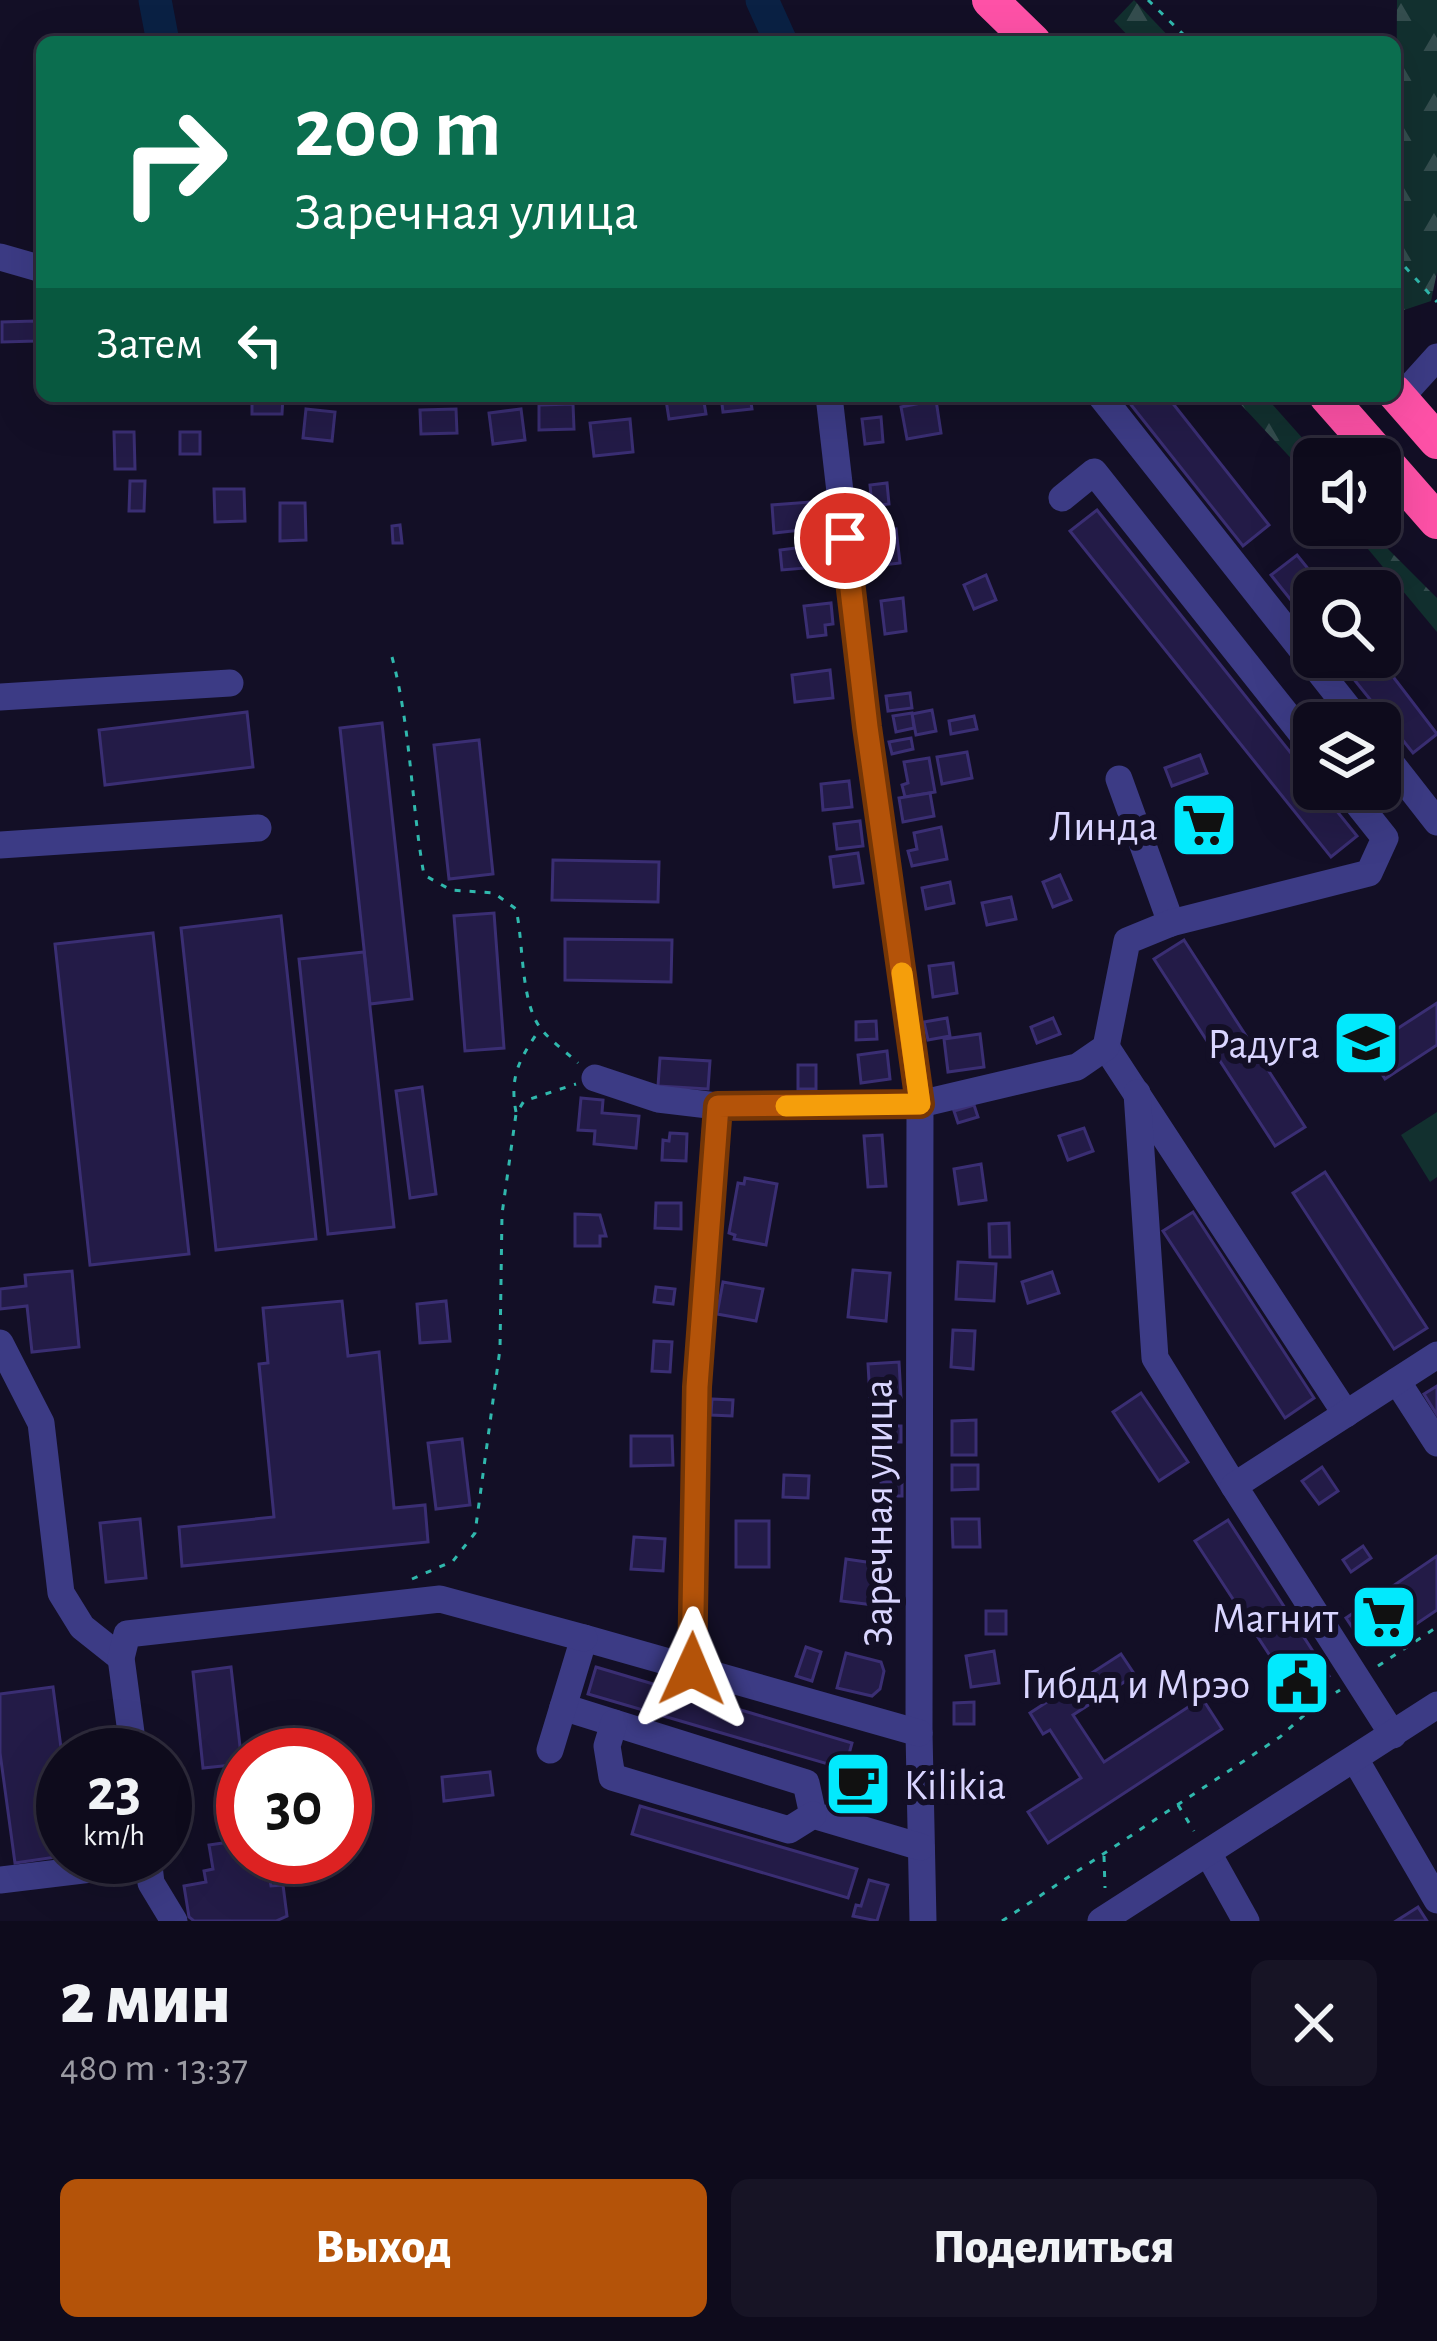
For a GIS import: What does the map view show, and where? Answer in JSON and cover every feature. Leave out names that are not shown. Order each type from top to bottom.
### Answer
[{"type":"highway","points":[[991,0],[1027,36]]},
{"type":"highway","points":[[1401,399],[1437,441]]},
{"type":"highway","points":[[1333,402],[1437,521]]},
{"type":"street","points":[[0,257],[36,267]]},
{"type":"street","points":[[1401,392],[1437,357]]},
{"type":"street","name":"Заречная улица","points":[[830,402],[867,727],[920,1104],[919,1918]]},
{"type":"street","points":[[1106,402],[1344,702]]},
{"type":"street","points":[[1062,498],[1094,472],[1293,723]]},
{"type":"street","points":[[1180,581],[1222,546]]},
{"type":"street","points":[[0,697],[230,683]]},
{"type":"street","points":[[1401,776],[1437,822]]},
{"type":"street","points":[[1119,778],[1171,923]]},
{"type":"street","points":[[595,1078],[658,1100],[718,1106],[920,1104],[1077,1067],[1106,1047],[1127,941],[1171,923],[1369,873],[1385,838],[1363,810]]},
{"type":"street","points":[[0,845],[258,828]]},
{"type":"street","points":[[1106,1047],[1346,1414]]},
{"type":"street","points":[[1137,1092],[1155,1358],[1393,1735]]},
{"type":"street","points":[[692,1669],[697,1387],[718,1106]]},
{"type":"street","points":[[1,1342],[41,1423],[61,1593],[82,1627],[121,1658]]},
{"type":"street","points":[[1234,1486],[1437,1355]]},
{"type":"street","points":[[1396,1381],[1437,1443]]},
{"type":"street","points":[[130,1728],[121,1658],[127,1634],[440,1599],[919,1732]]},
{"type":"street","points":[[550,1750],[584,1638]]},
{"type":"street","points":[[1103,1909],[1208,1853],[1437,1705]]},
{"type":"street","points":[[563,1707],[806,1783],[813,1815]]},
{"type":"street","points":[[614,1723],[607,1746],[612,1777],[789,1830],[813,1815],[920,1847]]},
{"type":"street","points":[[1354,1759],[1437,1900]]},
{"type":"street","points":[[1208,1853],[1246,1921]]},
{"type":"street","points":[[0,1880],[36,1875]]},
{"type":"street","points":[[153,1884],[174,1921]]},
{"type":"path","points":[[1148,0],[1185,36]]},
{"type":"path","points":[[1401,263],[1437,302]]},
{"type":"path","points":[[392,657],[404,700],[424,875],[451,890],[494,893],[516,909],[524,945],[523,982],[541,1029],[595,1078],[524,1101],[516,1114]]},
{"type":"path","points":[[390,1604],[414,1576],[453,1561],[475,1533],[500,1349],[502,1214],[516,1114],[511,1088],[518,1061],[541,1029]]},
{"type":"path","points":[[1002,1921],[1280,1737],[1312,1707],[1437,1628]]},
{"type":"path","points":[[1178,1804],[1208,1853]]},
{"type":"path","points":[[1103,1909],[1104,1854]]},
{"type":"green space","points":[[1134,0],[1168,36],[1128,36],[1114,21]]},
{"type":"green space","points":[[1397,0],[1437,0],[1437,272],[1431,301],[1401,311],[1401,36],[1397,36]]},
{"type":"green space","points":[[1239,402],[1270,402],[1302,438],[1293,438],[1293,460]]},
{"type":"green space","points":[[1385,546],[1437,598],[1437,632],[1401,589],[1401,570],[1385,570],[1368,549]]},
{"type":"green space","points":[[1437,1112],[1437,1177],[1430,1182],[1401,1135]]},
{"type":"building","points":[[35,321],[36,341],[2,342],[2,322]]},
{"type":"building","points":[[252,402],[283,402],[282,414],[252,414]]},
{"type":"building","points":[[666,402],[704,402],[706,414],[669,419]]},
{"type":"building","points":[[722,402],[751,402],[752,409],[723,412]]},
{"type":"building","points":[[936,402],[941,433],[907,439],[901,407]]},
{"type":"building","points":[[1129,402],[1172,402],[1269,525],[1243,546]]},
{"type":"building","points":[[573,404],[574,429],[539,430],[539,405]]},
{"type":"building","points":[[306,409],[335,412],[332,441],[303,438]]},
{"type":"building","points":[[456,409],[457,433],[421,434],[420,410]]},
{"type":"building","points":[[521,409],[525,440],[493,444],[489,413]]},
{"type":"building","points":[[881,417],[883,442],[865,444],[862,419]]},
{"type":"building","points":[[630,419],[633,452],[594,456],[590,423]]},
{"type":"building","points":[[114,432],[134,432],[135,469],[115,469]]},
{"type":"building","points":[[180,432],[200,432],[200,454],[180,454]]},
{"type":"building","points":[[130,481],[145,481],[144,511],[129,511]]},
{"type":"building","points":[[887,483],[889,504],[872,506],[870,485]]},
{"type":"building","points":[[214,489],[244,489],[245,521],[215,522]]},
{"type":"building","points":[[810,502],[811,516],[801,517],[802,530],[774,533],[772,505]]},
{"type":"building","points":[[280,503],[305,503],[306,540],[280,541]]},
{"type":"building","points":[[1097,510],[1293,756],[1293,810],[1070,531]]},
{"type":"building","points":[[400,525],[402,543],[393,543],[392,526]]},
{"type":"building","points":[[896,529],[900,563],[874,566],[870,532]]},
{"type":"building","points":[[804,547],[806,568],[782,570],[780,550]]},
{"type":"building","points":[[1297,555],[1309,570],[1293,570],[1293,603],[1271,575]]},
{"type":"building","points":[[986,575],[996,600],[974,609],[964,585]]},
{"type":"building","points":[[903,598],[906,631],[885,634],[881,601]]},
{"type":"building","points":[[831,603],[833,624],[825,625],[826,635],[808,637],[804,606]]},
{"type":"building","points":[[830,670],[833,698],[795,702],[792,675]]},
{"type":"building","points":[[1353,678],[1394,678],[1437,734],[1413,753],[1401,738],[1401,702],[1372,702]]},
{"type":"building","points":[[910,693],[912,708],[888,711],[886,696]]},
{"type":"building","points":[[932,710],[936,731],[916,735],[912,714]]},
{"type":"building","points":[[247,712],[253,767],[105,785],[99,730]]},
{"type":"building","points":[[912,713],[914,728],[896,732],[893,716]]},
{"type":"building","points":[[974,716],[977,729],[951,734],[949,721]]},
{"type":"building","points":[[382,723],[412,999],[370,1004],[340,728]]},
{"type":"building","points":[[911,738],[913,749],[892,754],[889,742]]},
{"type":"building","points":[[479,740],[493,874],[449,879],[434,745]]},
{"type":"building","points":[[967,752],[972,778],[942,784],[937,757]]},
{"type":"building","points":[[1200,755],[1207,773],[1172,786],[1165,768]]},
{"type":"building","points":[[929,758],[935,792],[905,797],[904,762]]},
{"type":"building","points":[[849,781],[852,807],[823,810],[821,784]]},
{"type":"building","points":[[930,793],[934,816],[903,822],[899,798]]},
{"type":"building","name":"Линда","points":[[1218,799],[1231,837],[1189,852],[1176,814]]},
{"type":"building","points":[[1293,810],[1336,810],[1357,836],[1331,857]]},
{"type":"building","points":[[860,821],[863,846],[837,849],[834,824]]},
{"type":"building","points":[[941,827],[947,859],[912,866],[908,851],[917,849],[914,833]]},
{"type":"building","points":[[858,853],[863,883],[834,887],[830,857]]},
{"type":"building","points":[[553,860],[659,862],[658,902],[552,900]]},
{"type":"building","points":[[1060,875],[1071,900],[1053,907],[1043,882]]},
{"type":"building","points":[[950,882],[954,903],[926,909],[922,888]]},
{"type":"building","points":[[1011,897],[1016,919],[987,925],[982,903]]},
{"type":"building","points":[[494,913],[504,1048],[465,1051],[454,916]]},
{"type":"building","points":[[281,916],[316,1239],[216,1250],[181,928]]},
{"type":"building","points":[[153,933],[189,1254],[90,1265],[55,944]]},
{"type":"building","points":[[565,939],[672,940],[671,982],[565,980]]},
{"type":"building","points":[[1184,940],[1305,1127],[1275,1146],[1154,959]]},
{"type":"building","points":[[364,952],[394,1227],[328,1234],[299,959]]},
{"type":"building","points":[[953,963],[957,993],[933,997],[929,966]]},
{"type":"building","points":[[1437,1003],[1437,1045],[1385,1079],[1366,1049]]},
{"type":"building","points":[[947,1018],[950,1036],[928,1040],[924,1022]]},
{"type":"building","points":[[1053,1018],[1060,1034],[1037,1043],[1031,1027]]},
{"type":"building","points":[[876,1021],[877,1039],[856,1040],[856,1022]]},
{"type":"building","points":[[980,1034],[984,1067],[948,1072],[944,1039]]},
{"type":"building","points":[[887,1051],[890,1079],[861,1083],[858,1055]]},
{"type":"building","points":[[660,1058],[710,1061],[708,1089],[658,1086]]},
{"type":"building","points":[[798,1065],[816,1065],[816,1089],[798,1089]]},
{"type":"building","points":[[422,1087],[436,1194],[410,1198],[396,1091]]},
{"type":"building","points":[[581,1098],[603,1100],[602,1113],[639,1116],[636,1148],[594,1144],[595,1131],[578,1130]]},
{"type":"building","points":[[974,1105],[978,1117],[958,1123],[954,1111]]},
{"type":"building","points":[[1084,1128],[1093,1151],[1068,1160],[1059,1136]]},
{"type":"building","points":[[670,1133],[687,1134],[686,1161],[662,1160],[663,1140],[669,1141]]},
{"type":"building","points":[[882,1135],[886,1186],[868,1187],[864,1136]]},
{"type":"building","points":[[981,1164],[986,1200],[959,1204],[954,1169]]},
{"type":"building","points":[[1325,1172],[1427,1328],[1394,1349],[1293,1193]]},
{"type":"building","points":[[745,1178],[777,1184],[766,1245],[734,1239],[729,1233],[738,1183],[744,1184]]},
{"type":"building","points":[[656,1203],[681,1203],[681,1229],[655,1228]]},
{"type":"building","points":[[1193,1212],[1314,1398],[1285,1418],[1163,1231]]},
{"type":"building","points":[[575,1214],[600,1215],[606,1236],[600,1236],[600,1246],[575,1246]]},
{"type":"building","points":[[1009,1223],[1010,1257],[990,1257],[989,1224]]},
{"type":"building","points":[[958,1262],[996,1264],[994,1301],[956,1299]]},
{"type":"building","points":[[853,1270],[890,1273],[886,1321],[848,1317]]},
{"type":"building","points":[[72,1271],[79,1347],[32,1352],[27,1306],[0,1309],[0,1289],[26,1286],[25,1275]]},
{"type":"building","points":[[1052,1272],[1059,1293],[1028,1303],[1022,1282]]},
{"type":"building","points":[[723,1282],[763,1289],[756,1321],[717,1314]]},
{"type":"building","points":[[656,1287],[675,1289],[673,1304],[654,1302]]},
{"type":"building","points":[[342,1301],[348,1356],[379,1352],[394,1508],[425,1505],[428,1542],[182,1566],[179,1527],[274,1517],[259,1364],[268,1363],[263,1308]]},
{"type":"building","points":[[446,1301],[450,1341],[420,1343],[417,1304]]},
{"type":"building","points":[[953,1330],[975,1331],[973,1369],[951,1367]]},
{"type":"building","points":[[654,1341],[672,1342],[670,1372],[652,1371]]},
{"type":"building","points":[[899,1362],[901,1397],[870,1399],[868,1364]]},
{"type":"building","points":[[1437,1386],[1437,1415],[1424,1394]]},
{"type":"building","points":[[1141,1393],[1188,1462],[1159,1481],[1113,1412]]},
{"type":"building","points":[[712,1399],[733,1400],[732,1416],[711,1415]]},
{"type":"building","points":[[976,1420],[976,1455],[952,1455],[952,1421]]},
{"type":"building","points":[[881,1426],[901,1426],[901,1442],[881,1442]]},
{"type":"building","points":[[631,1436],[672,1436],[673,1465],[631,1466]]},
{"type":"building","points":[[462,1439],[470,1505],[436,1509],[428,1443]]},
{"type":"building","points":[[952,1465],[978,1465],[978,1489],[952,1490]]},
{"type":"building","points":[[1322,1467],[1338,1491],[1319,1504],[1302,1481]]},
{"type":"building","points":[[784,1475],[809,1476],[808,1498],[783,1497]]},
{"type":"building","points":[[881,1482],[902,1482],[902,1496],[881,1496]]},
{"type":"building","points":[[140,1519],[146,1578],[106,1582],[100,1523]]},
{"type":"building","points":[[952,1519],[979,1519],[980,1547],[953,1547]]},
{"type":"building","points":[[1228,1520],[1329,1676],[1297,1697],[1195,1541]]},
{"type":"building","points":[[736,1521],[769,1521],[769,1567],[736,1567]]},
{"type":"building","points":[[634,1537],[665,1539],[663,1571],[631,1569]]},
{"type":"building","points":[[1363,1546],[1371,1558],[1351,1572],[1343,1560]]},
{"type":"building","points":[[1437,1556],[1437,1610],[1385,1645],[1380,1638],[1366,1648],[1346,1618]]},
{"type":"building","points":[[846,1559],[880,1564],[874,1605],[841,1601]]},
{"type":"building","points":[[986,1611],[1006,1611],[1006,1634],[986,1634]]},
{"type":"building","points":[[806,1647],[821,1652],[812,1681],[796,1676]]},
{"type":"building","points":[[994,1651],[999,1683],[971,1687],[966,1656]]},
{"type":"building","points":[[846,1653],[881,1662],[880,1689],[872,1696],[837,1688]]},
{"type":"building","points":[[1121,1654],[1135,1675],[1073,1715],[1104,1762],[1202,1698],[1222,1729],[1048,1843],[1028,1812],[1081,1778],[1050,1730],[1043,1734],[1030,1713]]},
{"type":"building","points":[[231,1667],[238,1728],[216,1728],[216,1767],[203,1768],[193,1672]]},
{"type":"building","points":[[596,1667],[852,1743],[845,1769],[588,1694]]},
{"type":"building","points":[[53,1687],[58,1728],[36,1728],[36,1860],[15,1863],[0,1753],[0,1694]]},
{"type":"building","points":[[974,1702],[974,1724],[954,1724],[954,1703]]},
{"type":"building","name":"Kilikia","points":[[847,1759],[880,1769],[868,1809],[836,1800]]},
{"type":"building","points":[[490,1772],[493,1795],[444,1801],[442,1777]]},
{"type":"building","points":[[640,1806],[857,1869],[848,1898],[632,1834]]},
{"type":"building","points":[[216,1844],[216,1884],[283,1885],[287,1916],[276,1921],[194,1921],[189,1917],[184,1886],[206,1882],[204,1871],[213,1869],[209,1845]]},
{"type":"building","points":[[869,1880],[888,1885],[877,1921],[853,1916]]},
{"type":"building","points":[[1418,1907],[1427,1921],[1396,1921]]},
{"type":"waterway","points":[[155,0],[162,36]]},
{"type":"waterway","points":[[762,0],[778,36]]},
{"type":"slow traffic","points":[[786,1106],[920,1104],[902,973]]},
{"type":"place","name":"Линда","points":[[1204,825]]},
{"type":"place","name":"Радуга","points":[[1366,1043]]},
{"type":"place","name":"Магнит","points":[[1384,1617]]},
{"type":"place","name":"Гибдд и Мрэо","points":[[1297,1683]]},
{"type":"place","name":"Kilikia","points":[[858,1784]]},
{"type":"route","points":[[692,1669],[697,1387],[718,1106],[920,1104],[845,538]]}]
